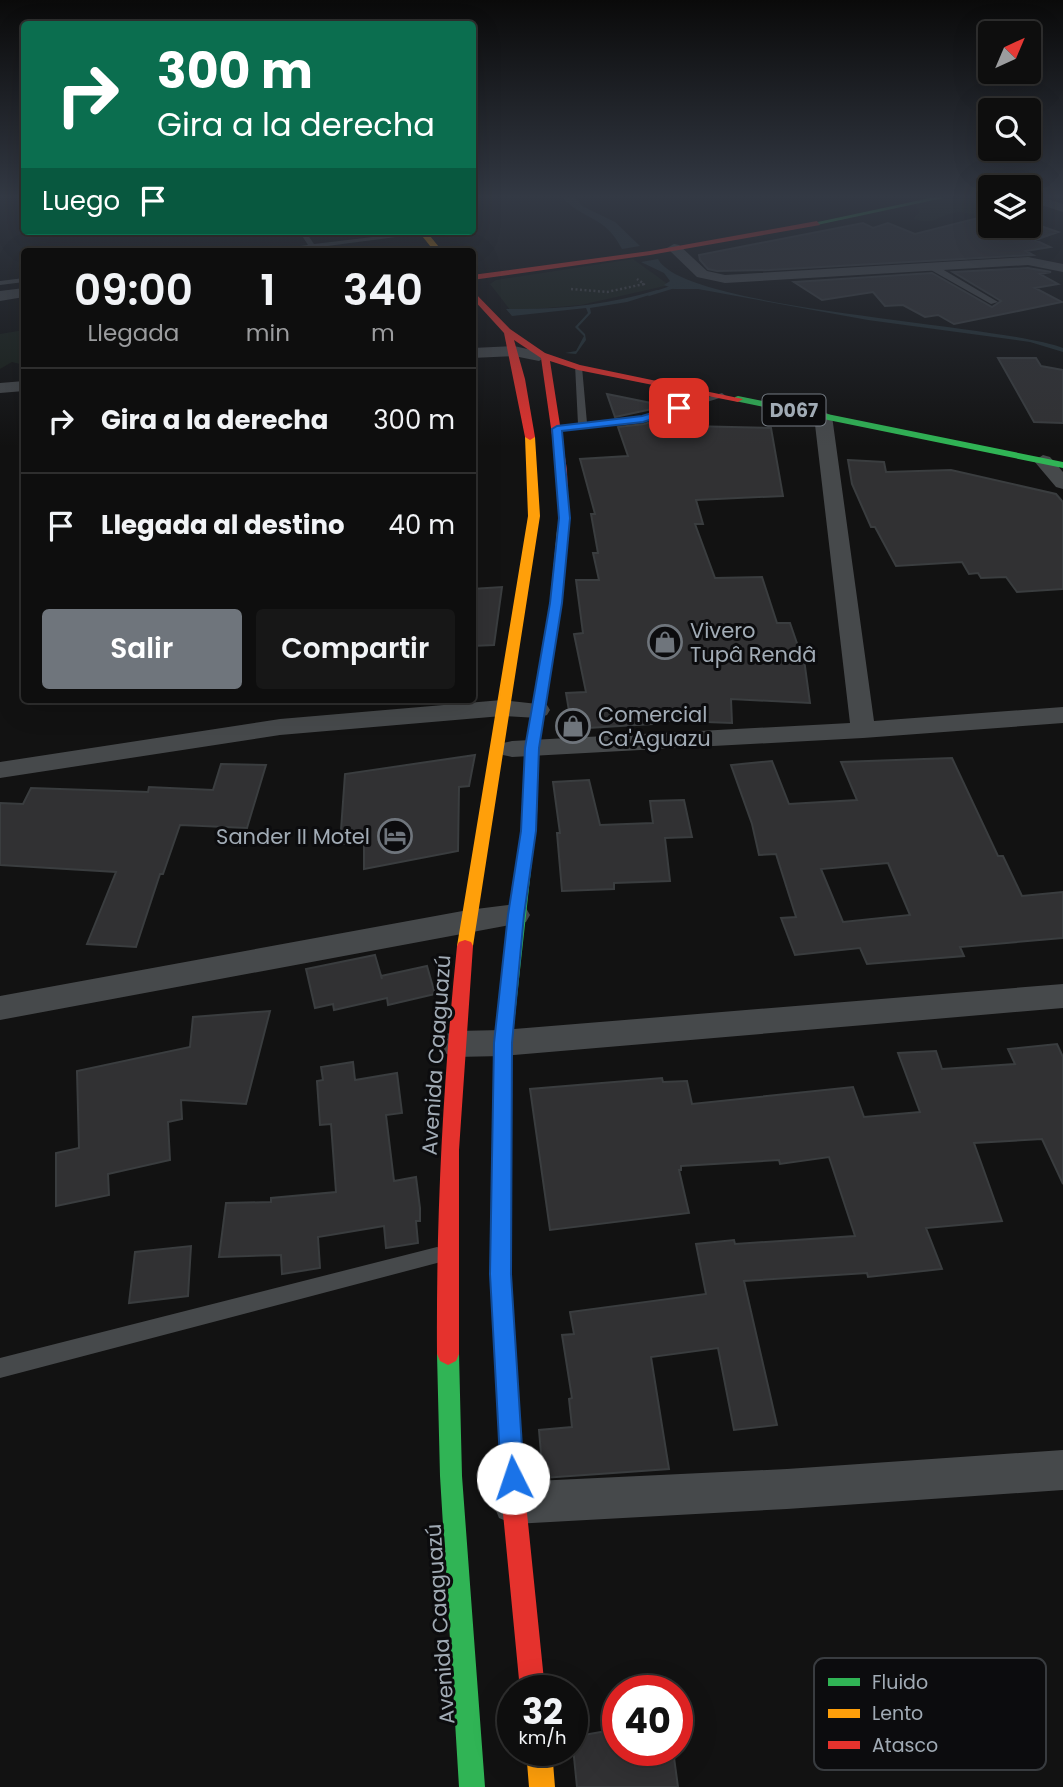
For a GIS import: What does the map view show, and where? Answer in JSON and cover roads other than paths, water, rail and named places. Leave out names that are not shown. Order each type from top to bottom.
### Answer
[{"type":"street","points":[[0,296],[21,293]]},
{"type":"street","name":"D067","points":[[476,297],[508,334],[524,347],[545,358],[578,367],[1063,465]]},
{"type":"street","name":"Avenida Caaguazú","points":[[472,1787],[451,1476],[445,1253],[455,1044],[468,921],[534,516],[533,449],[522,379],[508,334]]},
{"type":"street","points":[[476,354],[514,351],[545,358],[557,429],[564,518],[556,603],[532,748],[529,831],[516,915],[503,1043],[500,1274],[514,1503],[531,1675]]},
{"type":"street","points":[[0,388],[21,386]]},
{"type":"street","points":[[823,416],[863,730]]},
{"type":"street","points":[[1043,460],[1063,483]]},
{"type":"street","points":[[0,770],[280,727],[502,708],[538,710]]},
{"type":"street","points":[[495,749],[863,730],[1063,715]]},
{"type":"street","points":[[0,1008],[468,921],[516,915]]},
{"type":"street","points":[[455,1044],[503,1043],[1063,996]]},
{"type":"street","points":[[514,1503],[787,1489],[1063,1470]]},
{"type":"street","points":[[540,1766],[542,1787]]},
{"type":"lane","points":[[0,283],[21,280]]},
{"type":"lane","points":[[956,280],[994,302]]},
{"type":"lane","points":[[578,367],[583,426]]},
{"type":"lane","points":[[557,429],[643,419],[722,396]]},
{"type":"lane","points":[[0,1368],[445,1253]]},
{"type":"waterway","points":[[649,294],[683,284]]},
{"type":"place","name":"Vivero Tupâ Rendâ","points":[[665,642]]},
{"type":"place","name":"Comercial Ca'Aguazu","points":[[573,726]]},
{"type":"place","name":"Sander II Motel","points":[[395,836]]}]
